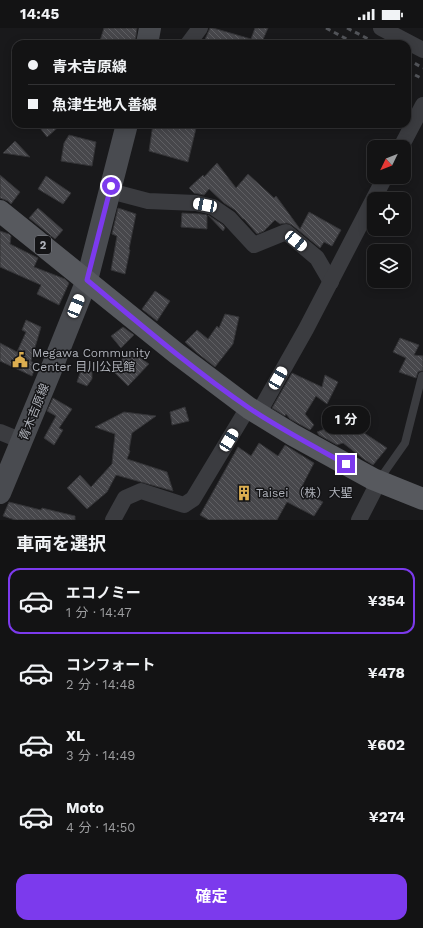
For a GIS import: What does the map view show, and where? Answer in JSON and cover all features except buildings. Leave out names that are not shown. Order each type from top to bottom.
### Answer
[{"type":"main road","points":[[148,40],[150,28]]},
{"type":"main road","name":"青木吉原線","points":[[0,493],[87,280],[126,128]]},
{"type":"main road","name":"2","points":[[0,210],[176,353],[254,411],[293,435],[379,481],[423,499]]},
{"type":"street","points":[[191,40],[200,28]]},
{"type":"street","points":[[381,28],[404,40]]},
{"type":"street","points":[[411,44],[423,50]]},
{"type":"street","points":[[411,128],[423,105]]},
{"type":"street","points":[[405,140],[411,128]]},
{"type":"street","points":[[113,520],[125,498],[141,491],[184,505],[193,498],[244,416],[254,411],[306,329],[381,184]]},
{"type":"street","points":[[110,190],[148,201],[196,203],[213,206],[229,218],[254,245],[286,232],[317,258],[331,282]]},
{"type":"street","points":[[0,432],[22,441]]},
{"type":"street","points":[[359,520],[379,481]]},
{"type":"lane","points":[[379,481],[405,443],[422,376]]},
{"type":"railway","points":[[326,28],[348,40]]},
{"type":"railway","points":[[347,28],[370,40]]},
{"type":"railway","points":[[411,61],[423,68]]},
{"type":"railway","points":[[411,73],[423,79]]},
{"type":"place","name":"Megawa Community Center 目川公民館","points":[[20,360]]},
{"type":"place","name":"Taisei （株）大聖","points":[[244,493]]},
{"type":"route","points":[[111,186],[87,280],[222,389],[270,422],[346,464]]}]
